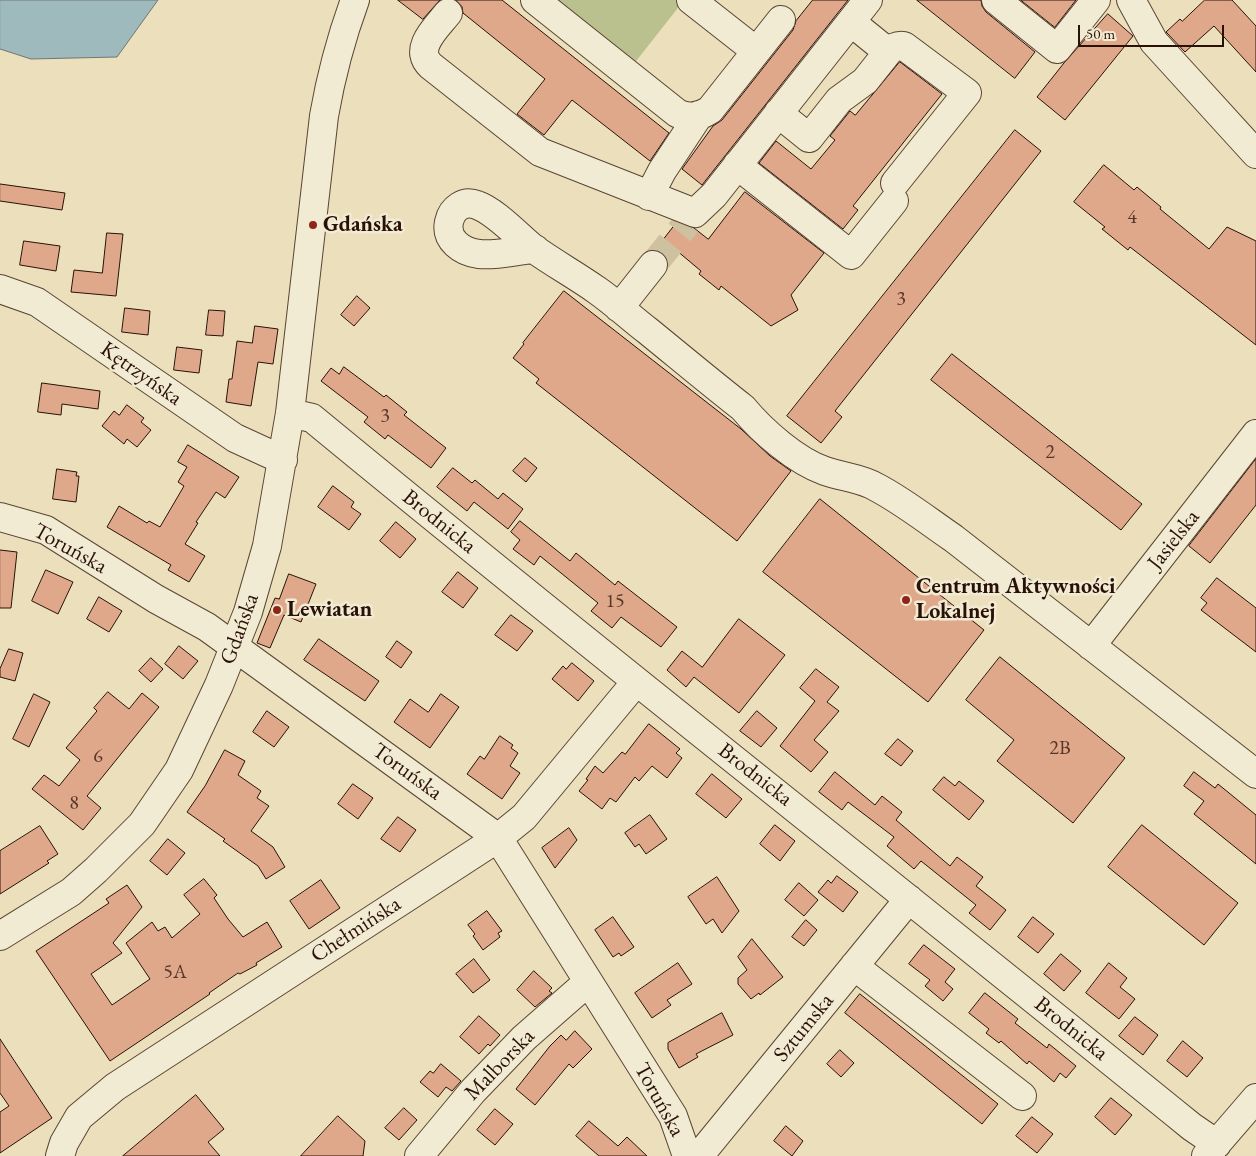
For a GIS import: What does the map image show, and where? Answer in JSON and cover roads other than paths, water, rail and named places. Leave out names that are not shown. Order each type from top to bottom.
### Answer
[{"type":"street","name":"Gdańska","points":[[0,936],[71,892],[142,824],[179,770],[219,685],[248,612],[267,546],[283,460],[290,414],[324,116],[340,40],[355,0]]},
{"type":"street","points":[[535,0],[677,112],[688,117],[699,116],[710,110],[781,20]]},
{"type":"street","points":[[691,0],[756,52]]},
{"type":"street","points":[[996,0],[1057,49],[1096,0]]},
{"type":"street","points":[[1131,0],[1154,42],[1256,154]]},
{"type":"street","points":[[448,13],[425,44],[424,53],[428,64],[540,152],[649,196],[691,218],[714,195],[860,7],[888,52]]},
{"type":"street","points":[[737,165],[851,256],[967,93],[904,46],[898,45],[888,52],[865,81],[839,100],[809,138],[778,114]]},
{"type":"street","points":[[649,196],[662,170],[699,116]]},
{"type":"street","points":[[535,249],[599,292],[742,408],[760,427],[803,460],[824,471],[874,486],[889,494],[953,538],[1256,774]]},
{"type":"street","points":[[619,308],[653,265]]},
{"type":"street","name":"Kętrzyńska","points":[[0,289],[37,302],[235,438],[283,460]]},
{"type":"street","name":"Brodnicka","points":[[290,414],[312,418],[636,682],[1192,1127],[1211,1150]]},
{"type":"street","name":"Jasielska","points":[[1091,646],[1256,434]]},
{"type":"street","name":"Toruńska","points":[[0,517],[46,530],[156,599],[207,627],[233,648],[498,838],[673,1116],[687,1156]]},
{"type":"street","name":"Chełmińska","points":[[60,1156],[64,1143],[79,1117],[115,1087],[498,838],[524,818],[636,682]]},
{"type":"street","name":"Sztumska","points":[[699,1156],[909,899]]},
{"type":"street","points":[[854,966],[1022,1096]]},
{"type":"street","name":"Malborska","points":[[419,1156],[473,1091],[524,1038],[588,982]]},
{"type":"street","points":[[1211,1150],[1256,1098]]},
{"type":"water","points":[[0,0],[158,0],[117,57],[31,59],[0,49]]},
{"type":"tunnel","points":[[653,265],[687,223]]},
{"type":"place","name":"Gdańska","points":[[313,225]]},
{"type":"place","name":"Centrum Aktywności Lokalnej","points":[[906,600]]},
{"type":"place","name":"Lewiatan","points":[[277,610]]}]
